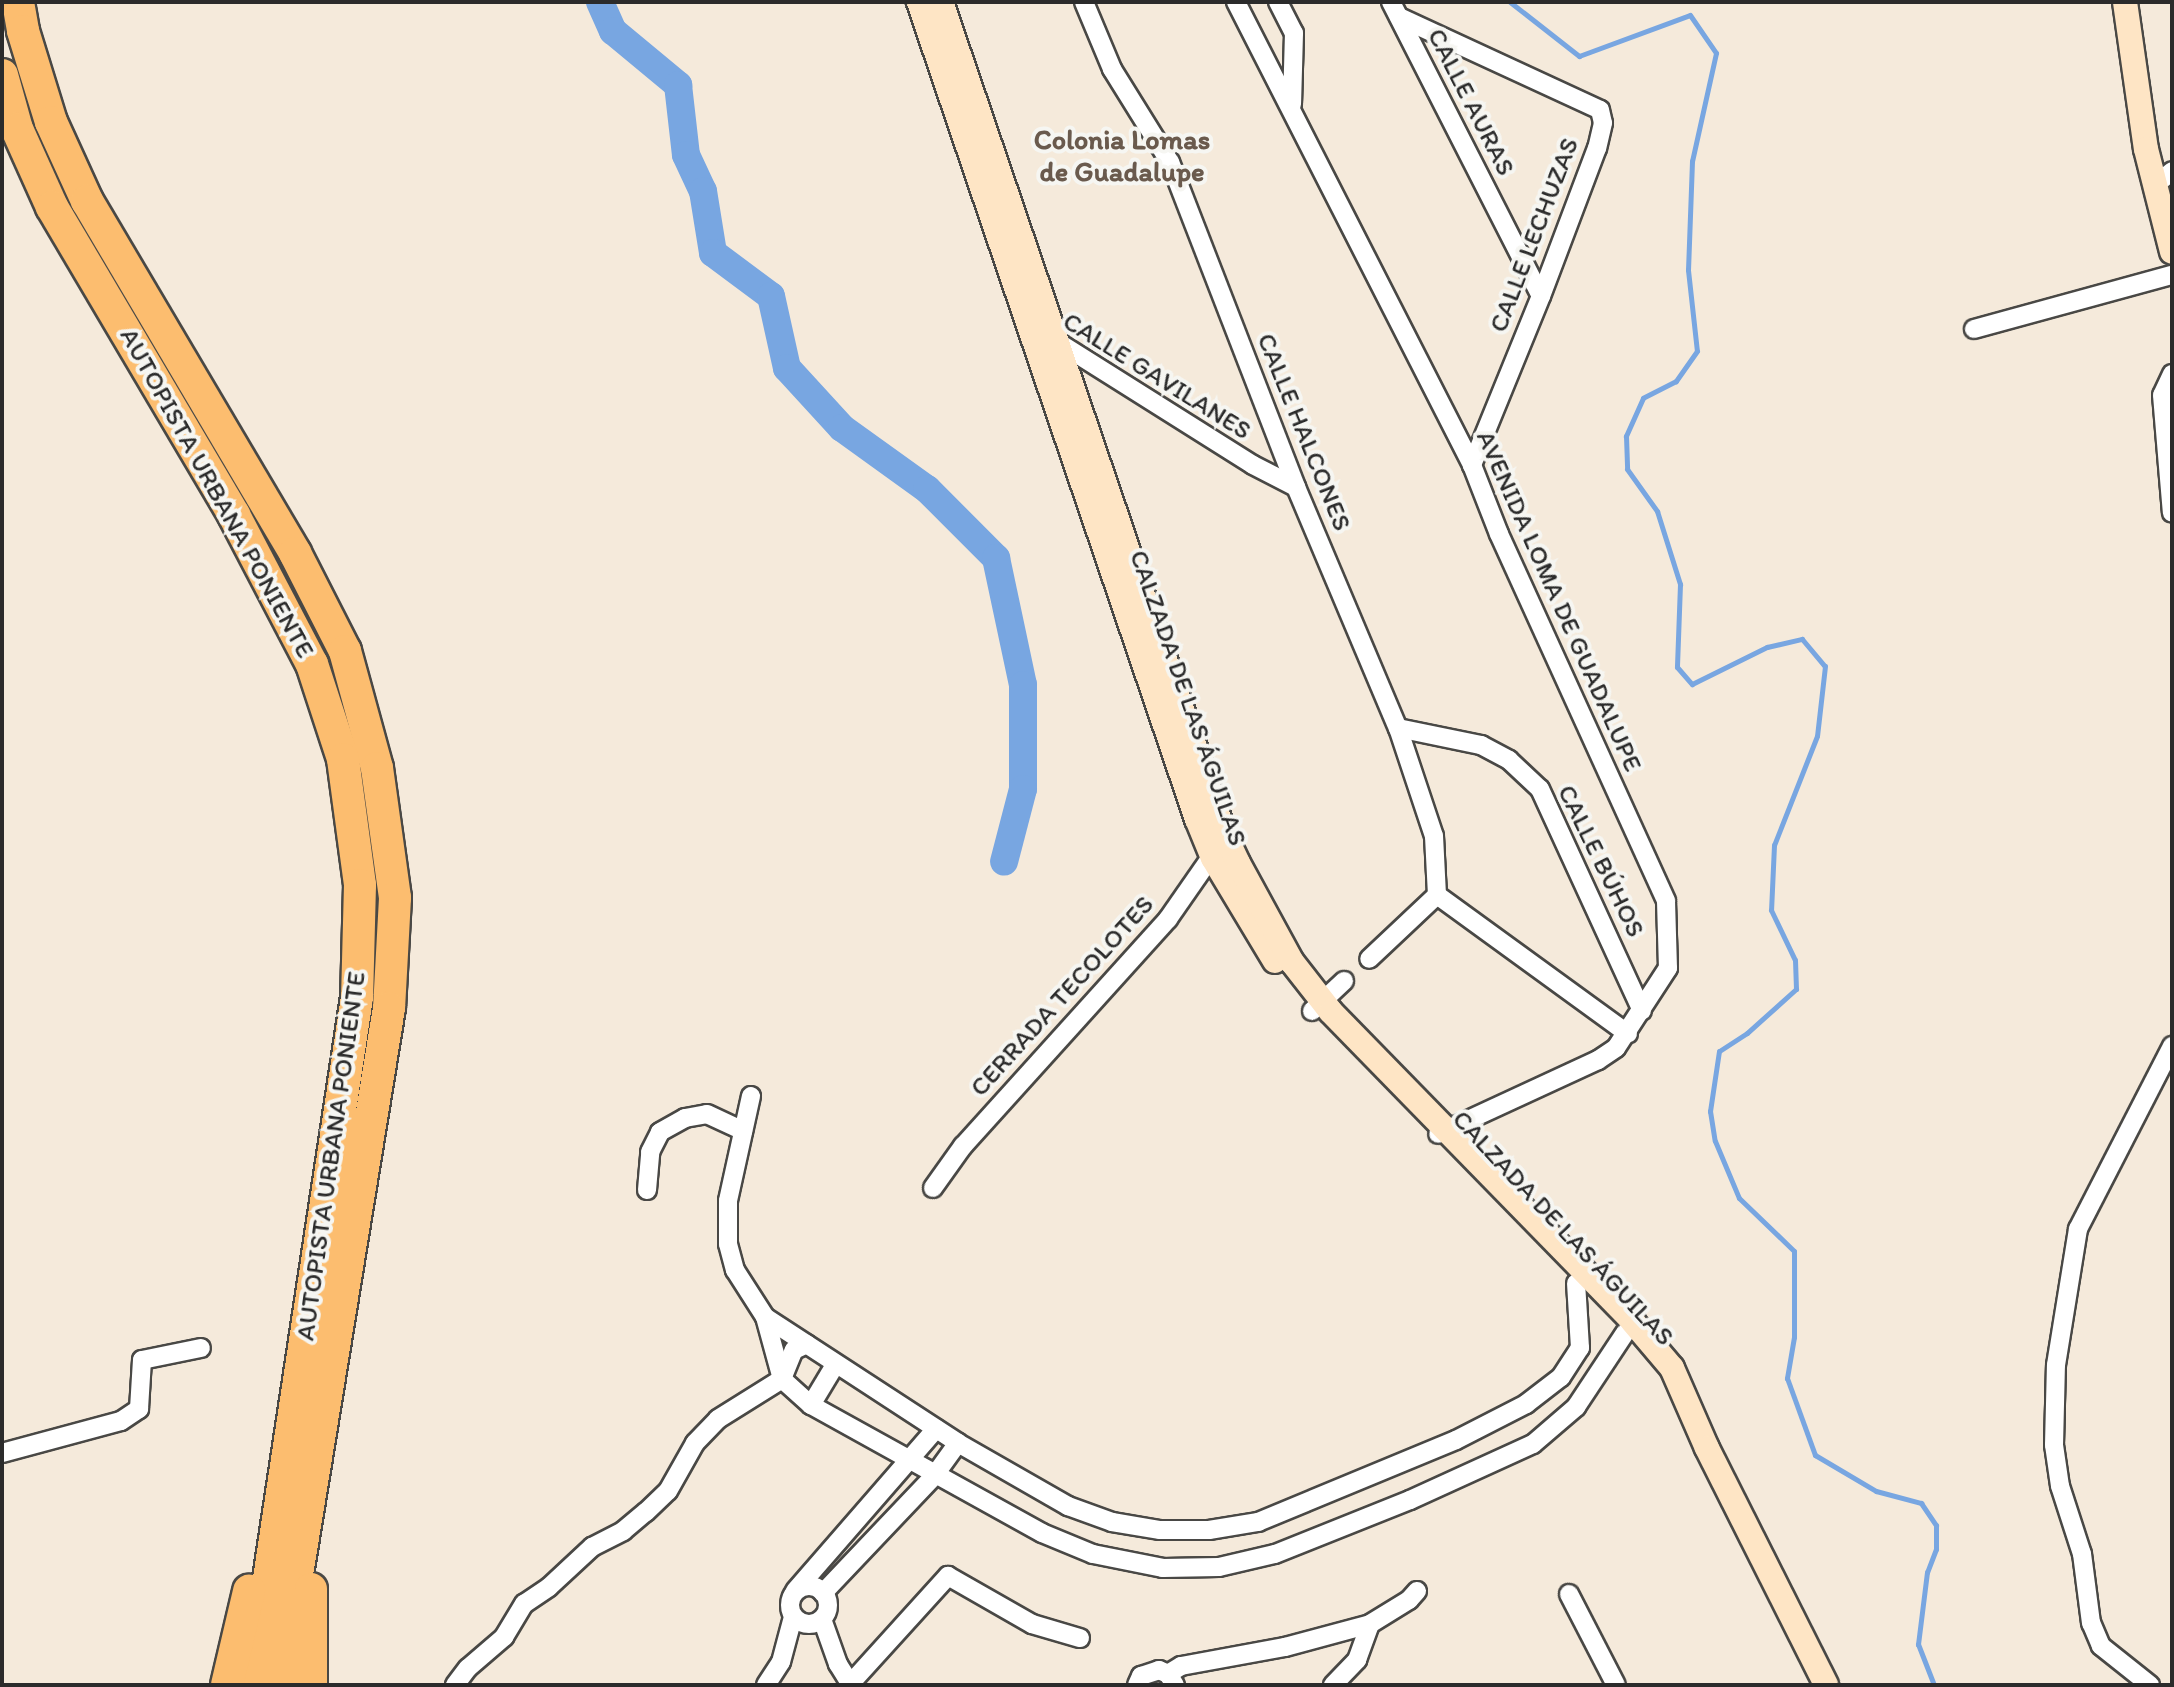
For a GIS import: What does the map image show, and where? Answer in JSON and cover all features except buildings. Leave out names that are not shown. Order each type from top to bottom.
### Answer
[{"type":"highway","name":"AUTOPISTA URBANA PONIENTE","points":[[18,2],[23,31],[51,122],[87,201],[317,595],[345,651],[377,768],[395,898],[389,1008],[317,1450]]},
{"type":"highway","name":"AUTOPISTA URBANA PONIENTE","points":[[2,75],[17,129],[52,207],[234,515],[312,664],[343,759],[360,885],[357,997],[253,1685]]},
{"type":"highway","points":[[279,1685],[317,1450]]},
{"type":"highway","points":[[311,1685],[317,1450]]},
{"type":"highway","points":[[227,1685],[250,1588],[255,1574],[274,1552]]},
{"type":"main road","name":"CALZADA DE LAS ÁGUILAS","points":[[919,2],[1213,858],[1258,935],[1374,1077],[1441,1131],[1633,1322],[1672,1368],[1688,1408],[1826,1685]]},
{"type":"main road","name":"CALZADA DE LAS ÁGUILAS","points":[[941,2],[1059,341],[1224,833],[1316,1005]]},
{"type":"main road","points":[[2125,2],[2146,149],[2164,178],[2172,252]]},
{"type":"main road","name":"CALZADA DE LAS ÁGUILAS","points":[[1441,1131],[1576,1283],[1625,1333],[1688,1408]]},
{"type":"street","name":"CALLE HALCONES","points":[[1084,2],[1112,69],[1170,162],[1296,487],[1398,728],[1434,836],[1437,895]]},
{"type":"street","name":"AVENIDA LOMA DE GUADALUPE","points":[[1236,2],[1472,465],[1499,534],[1666,901],[1668,968],[1628,1034],[1598,1060],[1441,1131]]},
{"type":"street","points":[[1278,2],[1294,33],[1292,107]]},
{"type":"street","name":"CALLE AURAS","points":[[1395,9],[1541,296]]},
{"type":"street","name":"CALLE LECHUZAS","points":[[1395,9],[1600,110],[1603,123],[1597,148],[1541,296],[1472,465]]},
{"type":"street","points":[[1974,329],[2172,275]]},
{"type":"street","name":"CALLE GAVILANES","points":[[1033,332],[1059,341],[1253,465],[1296,487]]},
{"type":"street","points":[[2172,374],[2162,395],[2172,512]]},
{"type":"street","name":"CALLE BÚHOS","points":[[1398,728],[1481,745],[1509,760],[1540,789],[1642,1011]]},
{"type":"street","name":"CERRADA TECOLOTES","points":[[933,1188],[963,1146],[1168,919],[1213,858],[1224,833]]},
{"type":"street","points":[[1369,959],[1437,895],[1628,1034]]},
{"type":"street","points":[[1316,1005],[1344,981]]},
{"type":"street","points":[[2150,1685],[2101,1646],[2091,1623],[2082,1554],[2060,1486],[2054,1445],[2056,1365],[2078,1229],[2172,1046]]},
{"type":"street","points":[[751,1096],[728,1201],[728,1244],[735,1270],[765,1317],[782,1379],[811,1405],[934,1476],[1042,1533],[1093,1554],[1163,1568],[1219,1567],[1275,1554],[1410,1500],[1533,1444],[1576,1407],[1625,1333]]},
{"type":"street","points":[[647,1190],[650,1152],[660,1132],[685,1118],[707,1114],[743,1131]]},
{"type":"street","points":[[765,1317],[958,1443],[1068,1506],[1097,1517],[1160,1530],[1209,1530],[1258,1522],[1456,1440],[1526,1404],[1561,1377],[1580,1348],[1576,1283]]},
{"type":"street","points":[[455,1685],[504,1637],[524,1604],[549,1587],[592,1547],[623,1531],[668,1491],[695,1443],[718,1419],[782,1379],[786,1363],[794,1350],[807,1344]]},
{"type":"street","points":[[2,1453],[121,1421],[139,1409],[142,1360],[201,1348]]},
{"type":"street","points":[[1580,1348],[1603,1369]]},
{"type":"street","points":[[811,1405],[835,1365]]},
{"type":"street","points":[[766,1685],[781,1662],[793,1617],[789,1603],[795,1591],[894,1481],[936,1429]]},
{"type":"street","points":[[823,1593],[934,1476],[958,1443]]},
{"type":"street","points":[[894,1481],[914,1497]]},
{"type":"street","points":[[822,1619],[838,1664],[851,1684],[948,1576],[1032,1624],[1080,1638]]},
{"type":"street","points":[[793,1617],[804,1624],[822,1619],[828,1608],[823,1593],[811,1586],[795,1591]]},
{"type":"street","points":[[1137,1685],[1150,1671],[1171,1679],[1181,1666],[1285,1647],[1370,1624],[1409,1600],[1417,1591]]},
{"type":"street","points":[[1569,1594],[1616,1685]]},
{"type":"street","points":[[1333,1685],[1357,1660],[1370,1624]]},
{"type":"waterway","points":[[600,2],[613,31],[678,85],[686,155],[703,191],[713,253],[771,296],[787,368],[842,428],[927,489],[996,558],[1023,685],[1023,789],[1004,862]]},
{"type":"waterway","points":[[1510,2],[1579,56],[1690,15],[1716,53],[1692,161],[1688,270],[1697,351],[1676,381],[1643,398],[1626,436],[1627,469],[1657,511],[1680,584],[1677,667],[1692,684],[1767,647],[1802,639],[1825,666],[1817,736],[1774,845],[1771,910],[1795,960],[1796,989],[1747,1033],[1719,1051],[1710,1111],[1715,1141],[1739,1198],[1794,1251],[1794,1337],[1787,1378],[1815,1455],[1876,1491],[1921,1503],[1936,1525],[1936,1549],[1927,1572],[1918,1644],[1934,1685]]},
{"type":"district","name":"Colonia Lomas de Guadalupe","points":[[1122,155]]}]
